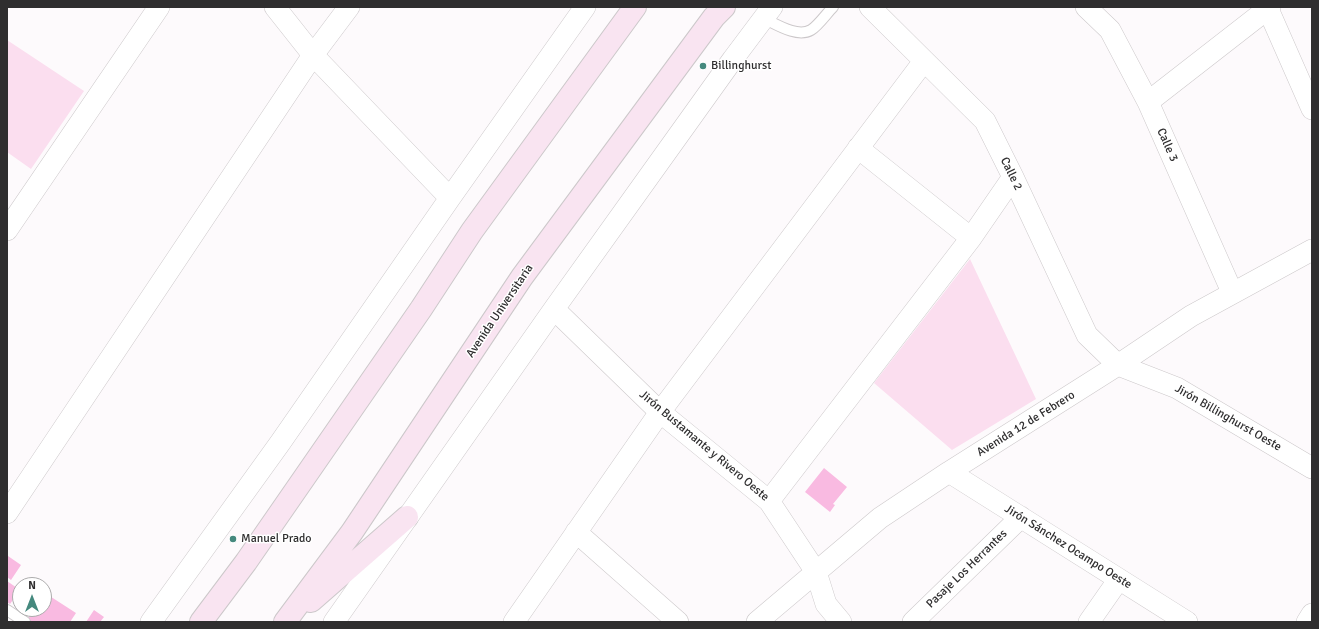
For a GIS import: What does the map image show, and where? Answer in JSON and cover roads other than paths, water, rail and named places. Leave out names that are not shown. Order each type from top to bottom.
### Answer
[{"type":"street","points":[[7,230],[159,7]]},
{"type":"street","points":[[275,7],[313,55],[450,198]]},
{"type":"street","points":[[7,513],[313,55],[349,7]]},
{"type":"street","points":[[151,622],[280,443],[585,7]]},
{"type":"street","points":[[201,622],[246,562],[421,309],[472,231],[635,7]]},
{"type":"street","name":"Avenida Universitaria","points":[[285,622],[352,532],[522,277],[714,18],[724,7]]},
{"type":"street","name":"Calle 2","points":[[870,7],[985,121],[1088,336],[1118,365]]},
{"type":"street","name":"Calle 3","points":[[1086,7],[1110,30],[1148,102],[1232,292]]},
{"type":"street","points":[[1148,102],[1269,8],[1307,82],[1312,109]]},
{"type":"street","points":[[334,622],[554,309],[768,13]]},
{"type":"street","points":[[514,622],[660,412],[924,61]]},
{"type":"street","points":[[858,148],[971,238]]},
{"type":"street","points":[[769,501],[971,238],[1013,177]]},
{"type":"street","name":"Avenida 12 de Febrero","points":[[757,622],[880,518],[949,472],[1118,365],[1191,316],[1232,292],[1312,250]]},
{"type":"street","name":"Jirón Bustamante y Rivero Oeste","points":[[554,309],[660,412],[769,501],[816,572],[826,604],[841,622]]},
{"type":"street","name":"Jirón Billinghurst Oeste","points":[[1118,365],[1178,388],[1309,461]]},
{"type":"street","name":"Jirón Sánchez Ocampo Oeste","points":[[949,472],[1187,622]]},
{"type":"street","points":[[288,622],[407,517]]},
{"type":"street","name":"Pasaje Los Herrantes","points":[[913,622],[1020,517]]},
{"type":"street","points":[[576,532],[678,622]]},
{"type":"street","points":[[1089,622],[1119,579]]},
{"type":"street","points":[[1307,622],[1312,614]]},
{"type":"lane","points":[[768,13],[792,31],[802,33],[811,30],[833,7]]},
{"type":"lane","points":[[7,610],[25,622]]},
{"type":"place","name":"Billinghurst","points":[[703,66]]},
{"type":"place","name":"Manuel Prado","points":[[233,539]]}]
